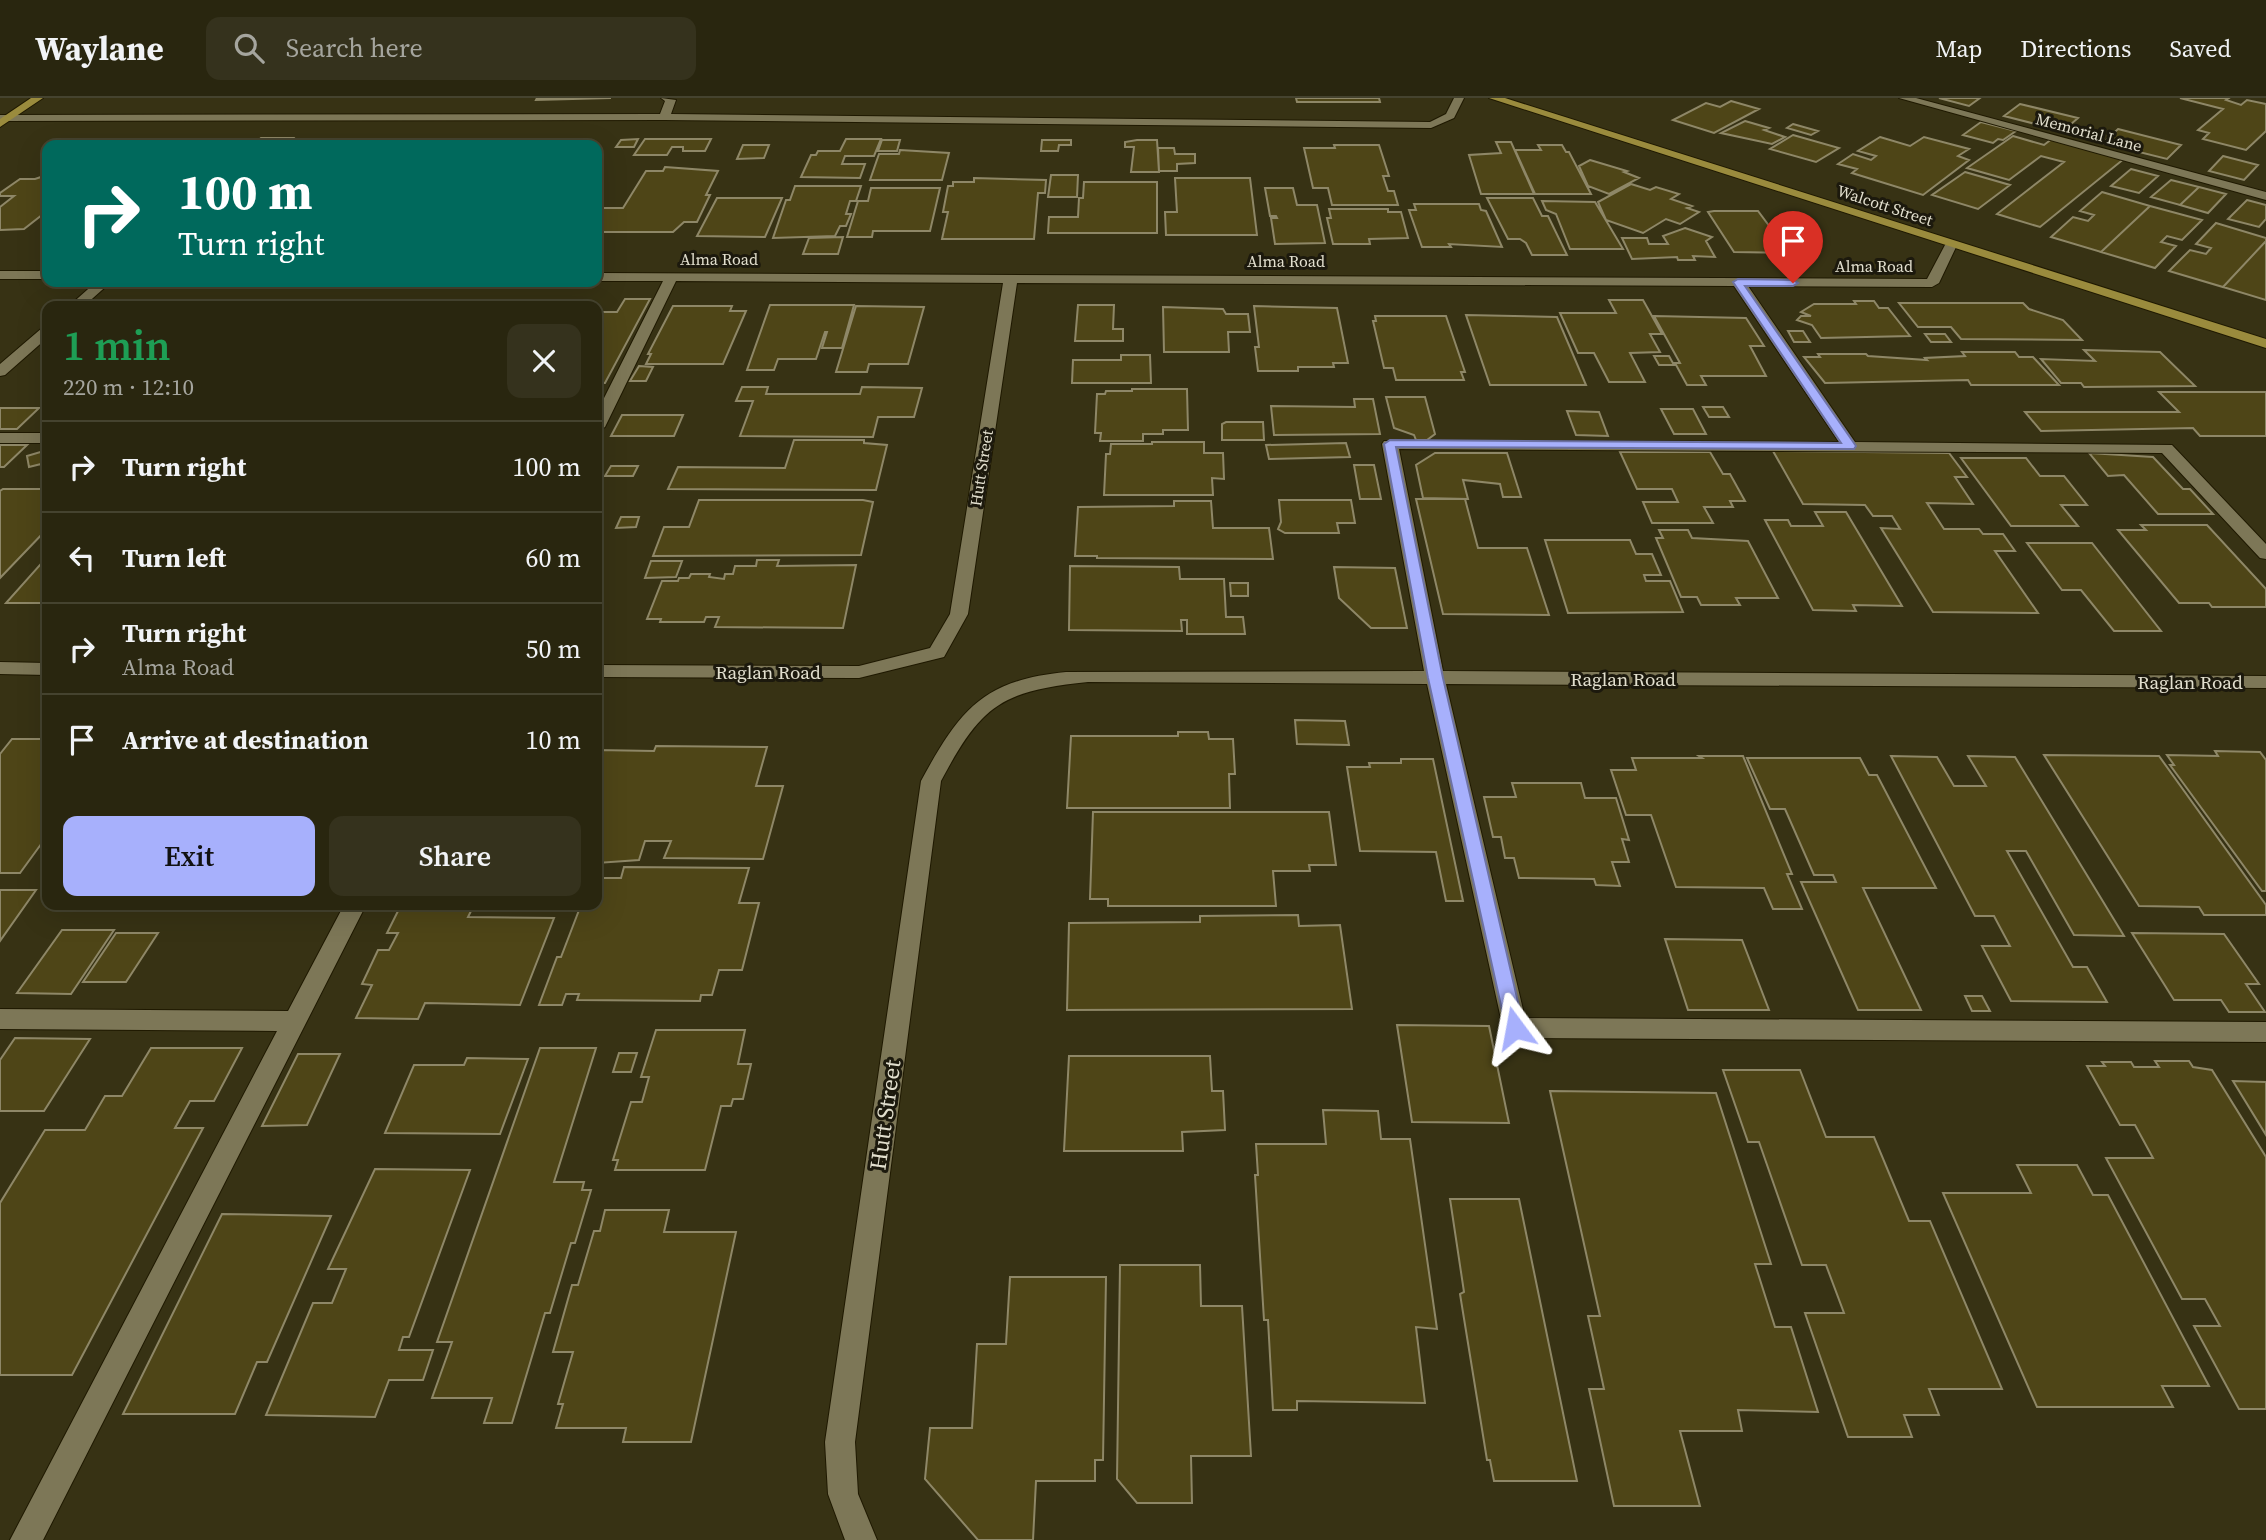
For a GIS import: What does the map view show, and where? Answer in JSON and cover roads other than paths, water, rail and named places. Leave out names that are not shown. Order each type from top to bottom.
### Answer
[{"type":"main road","points":[[3,120],[38,98]]},
{"type":"main road","name":"Walcott Street","points":[[1494,98],[2266,344]]},
{"type":"street","points":[[664,117],[671,100],[666,98]]},
{"type":"street","points":[[3,120],[664,117],[1431,125],[1446,121],[1454,114],[1459,98]]},
{"type":"street","name":"Memorial Lane","points":[[1904,98],[2265,194]]},
{"type":"street","name":"Alma Road","points":[[602,277],[1932,283],[1951,244]]},
{"type":"street","points":[[0,275],[42,275]]},
{"type":"street","points":[[602,418],[672,277]]},
{"type":"street","name":"Hutt Street","points":[[937,653],[959,614],[1011,277]]},
{"type":"street","points":[[1738,282],[1850,446]]},
{"type":"street","points":[[82,301],[98,287]]},
{"type":"street","points":[[0,372],[42,335]]},
{"type":"street","points":[[0,438],[42,438]]},
{"type":"street","points":[[2266,554],[2166,448],[1390,444],[1435,678],[1515,1028],[2266,1032]]},
{"type":"street","name":"Raglan Road","points":[[602,671],[859,672],[937,653]]},
{"type":"street","points":[[0,668],[42,669]]},
{"type":"street","name":"Raglan Road","points":[[985,704],[1026,684],[1088,676],[2266,682]]},
{"type":"street","name":"Hutt Street","points":[[861,1540],[843,1494],[840,1442],[931,781],[955,736],[985,704]]},
{"type":"street","points":[[26,1540],[352,910]]},
{"type":"street","points":[[0,1019],[294,1021]]}]
